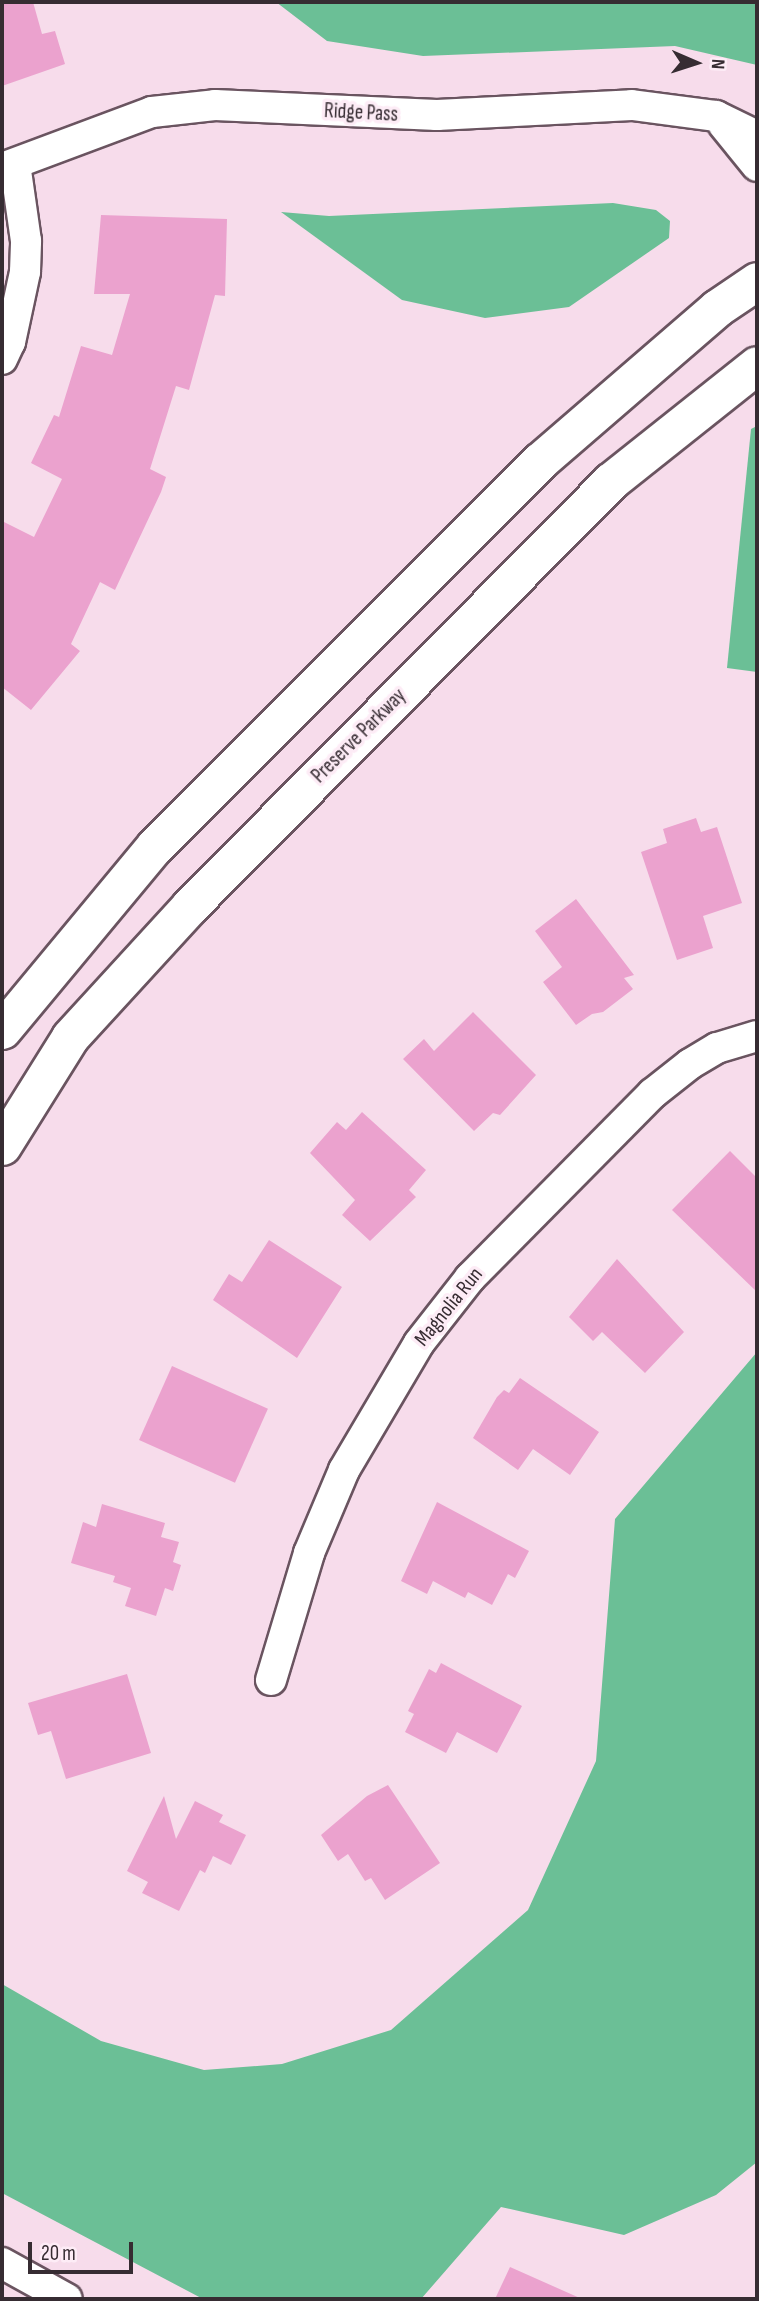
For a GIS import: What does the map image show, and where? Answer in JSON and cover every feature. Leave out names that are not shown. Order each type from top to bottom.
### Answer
[{"type":"street","name":"Ridge Pass","points":[[2,359],[10,342],[25,272],[26,241],[8,166],[101,128],[185,107],[437,115],[632,105],[716,116],[757,136]]},
{"type":"street","points":[[716,116],[757,166]]},
{"type":"street","points":[[2,1030],[155,845],[540,461],[717,308],[757,281]]},
{"type":"street","name":"Preserve Parkway","points":[[2,1146],[70,1037],[190,906],[611,481],[757,365]]},
{"type":"street","name":"Magnolia Run","points":[[271,1680],[309,1553],[344,1470],[419,1343],[470,1278],[652,1094],[690,1063],[717,1048],[757,1036]]},
{"type":"street","points":[[2,2263],[67,2299]]},
{"type":"green space","points":[[276,2],[757,2],[757,65],[675,46],[423,56],[327,41]]},
{"type":"green space","points":[[613,203],[656,210],[670,221],[669,238],[569,307],[485,318],[402,300],[281,212],[329,216]]},
{"type":"green space","points":[[757,426],[757,672],[727,668],[751,429]]},
{"type":"green space","points":[[757,1352],[757,2162],[716,2195],[624,2235],[501,2207],[421,2299],[203,2299],[2,2193],[2,1984],[101,2041],[204,2070],[282,2064],[391,2030],[528,1910],[596,1761],[615,1519]]},
{"type":"building","points":[[2,2],[33,2],[42,34],[55,31],[65,64],[2,86]]},
{"type":"building","points":[[101,215],[227,219],[225,296],[215,295],[189,390],[176,386],[150,469],[166,477],[161,492],[115,590],[100,582],[71,644],[80,651],[31,710],[2,687],[2,521],[34,537],[62,479],[31,463],[54,415],[59,417],[81,346],[112,355],[130,294],[94,294]]},
{"type":"building","points":[[696,818],[701,832],[717,827],[742,903],[703,916],[713,948],[677,960],[641,852],[667,843],[663,829]]},
{"type":"building","points":[[576,899],[634,975],[624,978],[633,989],[603,1012],[592,1014],[576,1025],[543,982],[562,967],[535,931]]},
{"type":"building","points":[[473,1012],[536,1075],[500,1115],[493,1113],[474,1131],[403,1059],[424,1039],[434,1051]]},
{"type":"building","points":[[362,1112],[426,1170],[409,1190],[416,1197],[370,1241],[342,1215],[355,1200],[310,1153],[337,1122],[346,1130]]},
{"type":"building","points":[[730,1151],[757,1178],[757,1292],[672,1210]]},
{"type":"building","points":[[269,1240],[342,1287],[297,1358],[213,1300],[229,1274],[242,1282]]},
{"type":"building","points":[[617,1259],[684,1332],[645,1373],[602,1332],[593,1341],[569,1317]]},
{"type":"building","points":[[172,1366],[268,1409],[235,1483],[139,1440]]},
{"type":"building","points":[[520,1378],[599,1432],[570,1475],[533,1449],[518,1470],[473,1438],[497,1397],[504,1390],[509,1393]]},
{"type":"building","points":[[437,1502],[529,1551],[515,1578],[508,1574],[492,1605],[468,1592],[465,1598],[433,1581],[427,1594],[401,1581]]},
{"type":"building","points":[[102,1504],[165,1523],[161,1537],[179,1542],[173,1562],[181,1565],[173,1591],[165,1588],[156,1616],[125,1606],[131,1588],[113,1582],[115,1576],[71,1563],[83,1522],[96,1527]]},
{"type":"building","points":[[441,1663],[522,1706],[497,1753],[457,1732],[446,1753],[405,1732],[414,1714],[408,1711],[429,1669],[436,1673]]},
{"type":"building","points":[[127,1674],[151,1753],[66,1779],[51,1731],[38,1735],[28,1703]]},
{"type":"building","points":[[388,1785],[440,1863],[385,1900],[371,1878],[365,1881],[348,1854],[338,1861],[321,1835],[367,1796]]},
{"type":"building","points":[[164,1796],[176,1839],[195,1801],[223,1815],[219,1822],[246,1835],[231,1865],[213,1856],[205,1873],[200,1870],[179,1911],[142,1893],[148,1882],[127,1871]]},
{"type":"building","points":[[510,2267],[582,2299],[495,2299]]}]
